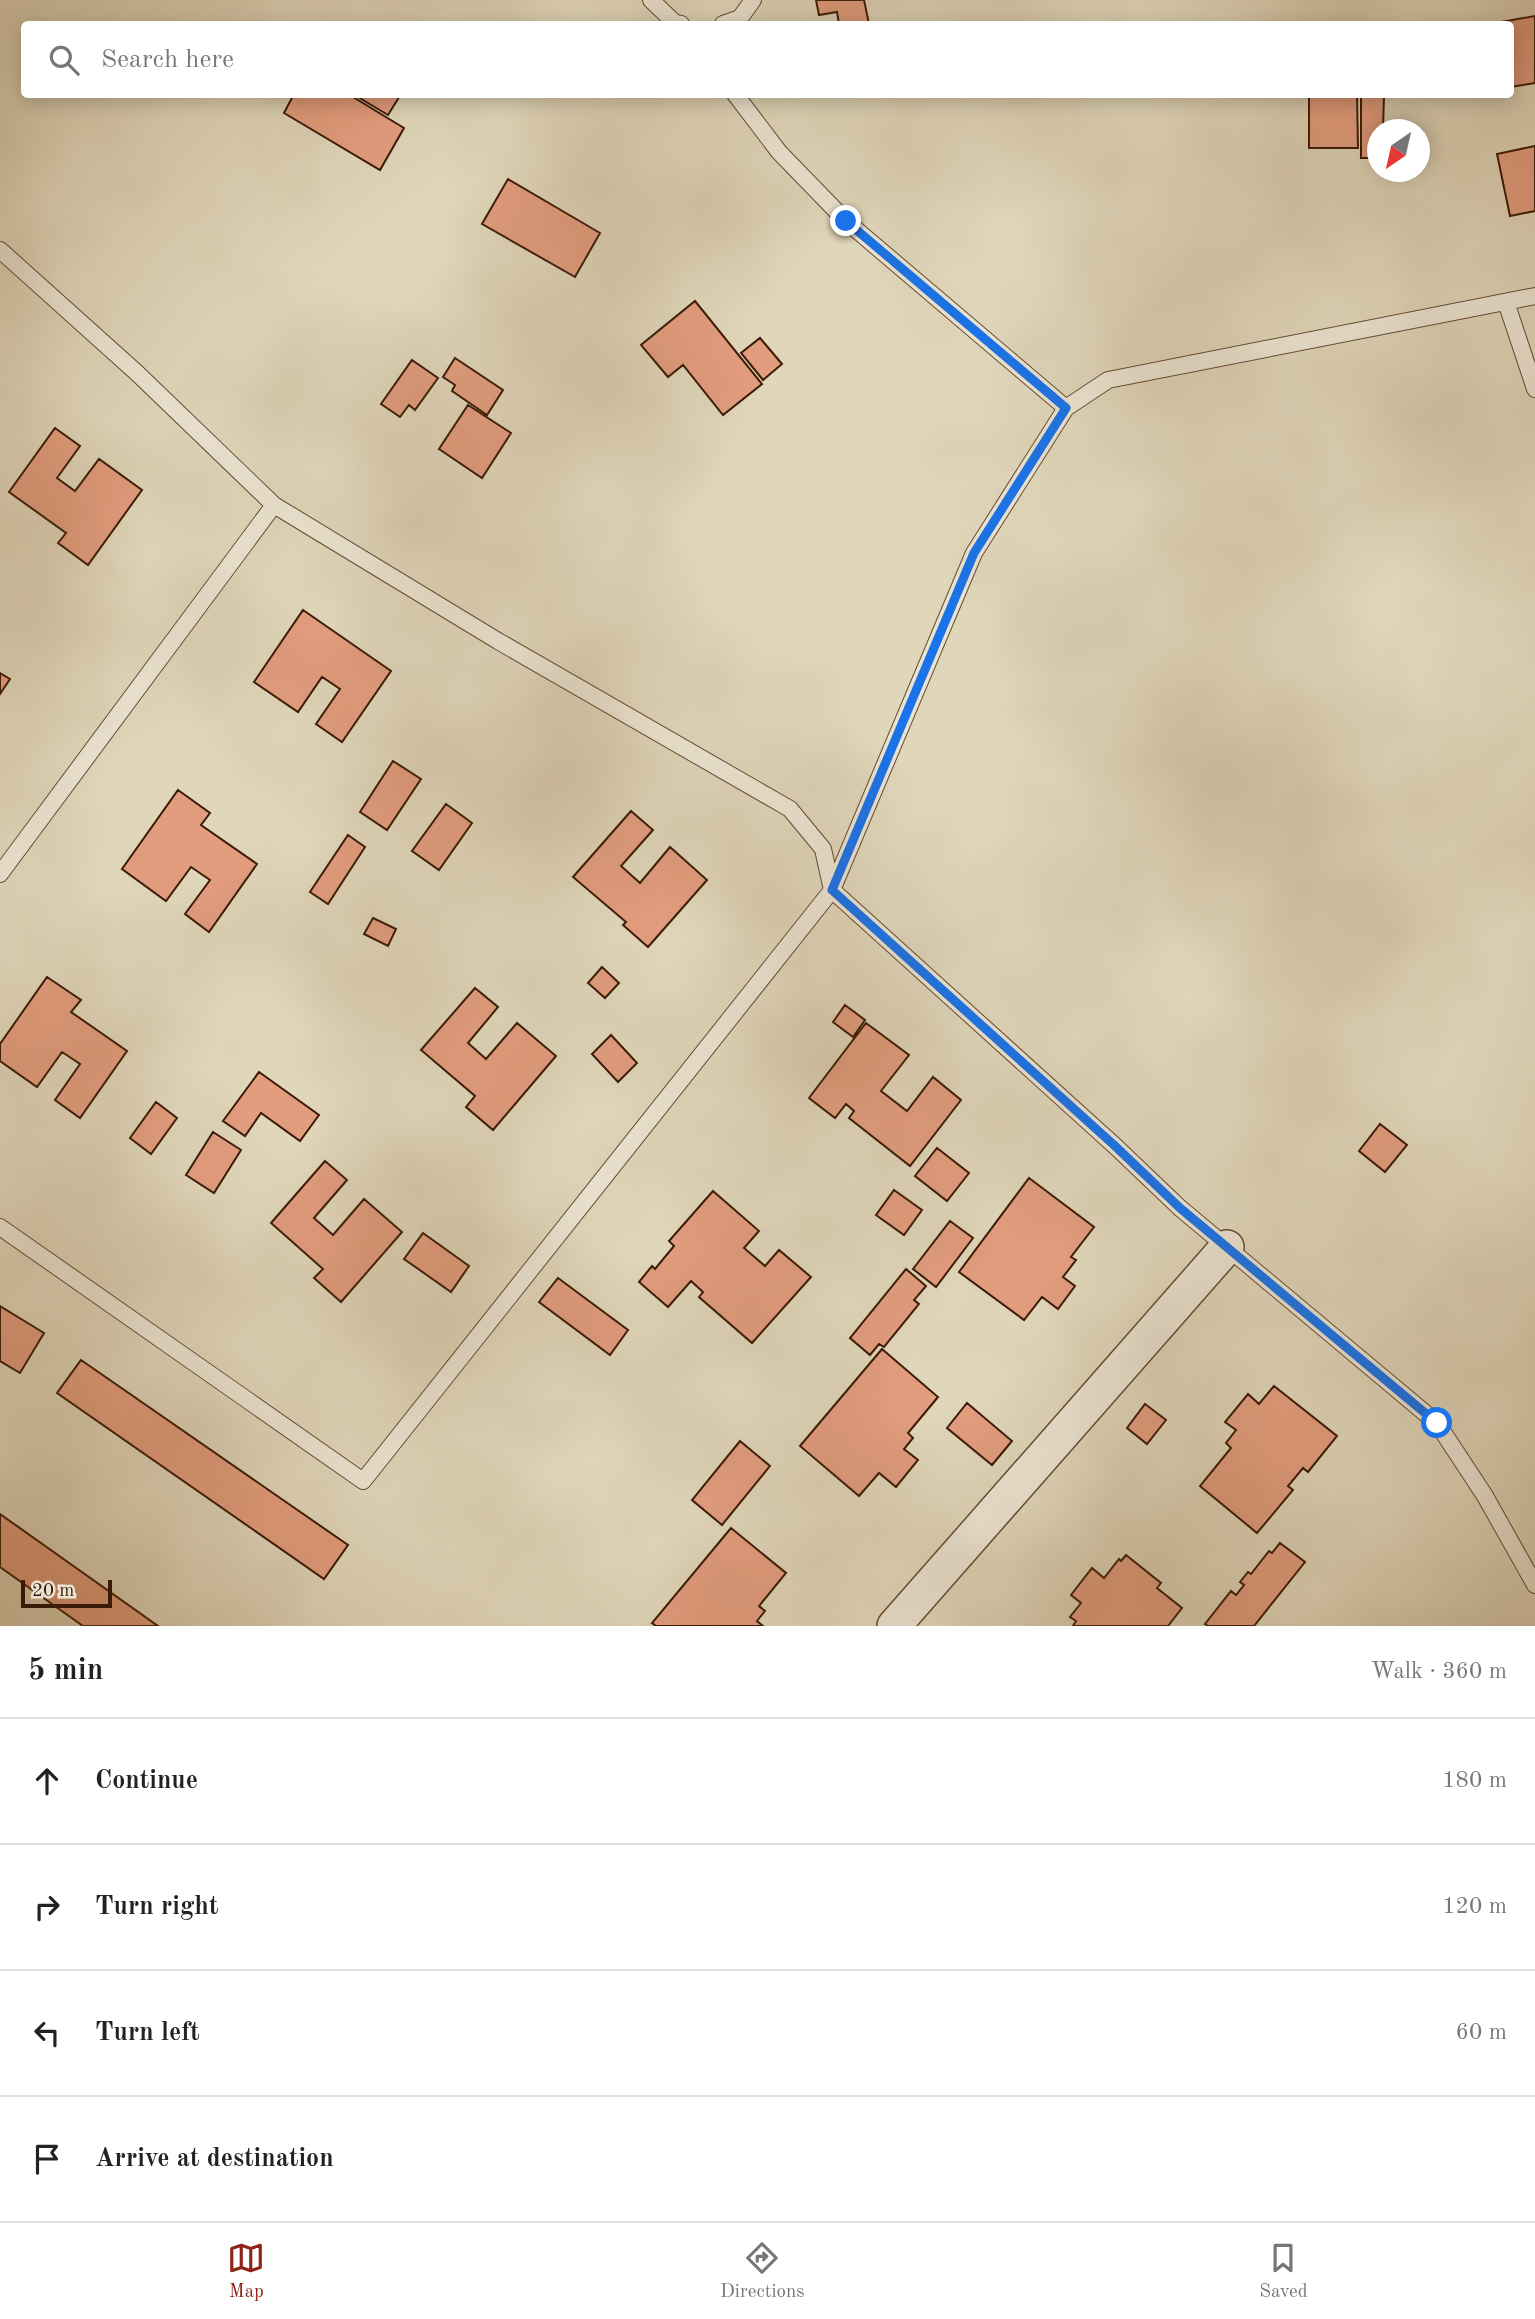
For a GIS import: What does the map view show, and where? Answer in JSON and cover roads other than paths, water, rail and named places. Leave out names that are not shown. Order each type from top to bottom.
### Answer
[{"type":"street","points":[[894,1626],[1227,1247]]},
{"type":"lane","points":[[651,0],[673,21]]},
{"type":"lane","points":[[732,21],[740,18],[753,0]]},
{"type":"lane","points":[[738,98],[779,152],[846,221],[1066,408]]},
{"type":"lane","points":[[0,250],[137,373],[274,505],[498,640],[790,809],[823,849],[832,890],[1180,1208],[1437,1423],[1485,1496],[1535,1586]]},
{"type":"lane","points":[[0,1227],[363,1481],[832,890],[974,553],[1066,408],[1108,380],[1535,296]]},
{"type":"lane","points":[[1506,302],[1535,390]]},
{"type":"lane","points":[[0,874],[274,505]]}]
